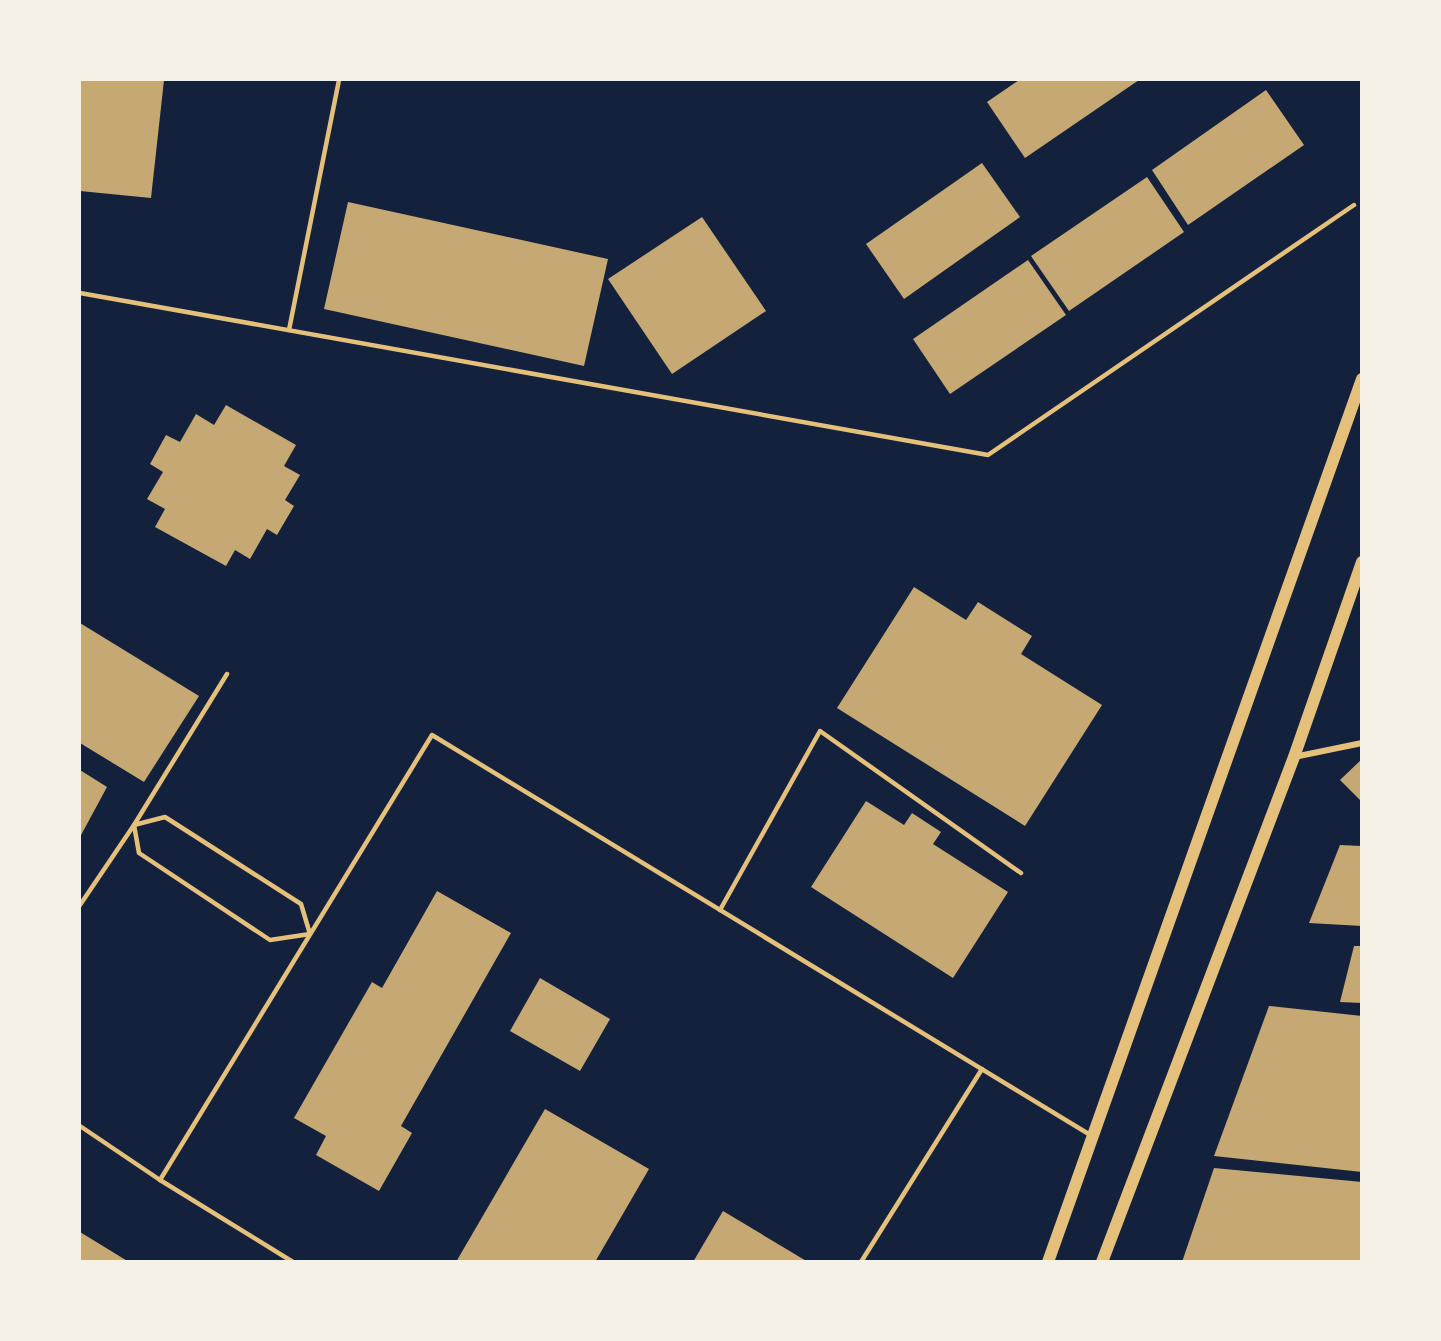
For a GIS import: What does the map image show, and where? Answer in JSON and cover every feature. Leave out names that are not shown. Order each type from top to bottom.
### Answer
[{"type":"main road","points":[[1048,1262],[1362,379]]},
{"type":"main road","points":[[1102,1262],[1294,757],[1359,581],[1362,561]]},
{"type":"street","points":[[1294,757],[1362,743]]},
{"type":"lane","points":[[290,330],[339,80]]},
{"type":"lane","points":[[80,293],[988,455],[1354,205]]},
{"type":"lane","points":[[80,905],[134,825],[227,674]]},
{"type":"lane","points":[[720,910],[820,731],[1021,873]]},
{"type":"lane","points":[[160,1180],[432,735],[1094,1137]]},
{"type":"lane","points":[[134,825],[165,817],[301,904],[310,934]]},
{"type":"lane","points":[[134,825],[139,853],[270,940],[310,934]]},
{"type":"lane","points":[[861,1262],[982,1069]]},
{"type":"lane","points":[[80,1126],[160,1180],[293,1262]]},
{"type":"building","points":[[80,80],[164,80],[151,198],[80,191]]},
{"type":"building","points":[[1019,80],[1139,80],[1025,158],[987,102]]},
{"type":"building","points":[[1266,90],[1304,145],[1188,225],[1152,170]]},
{"type":"building","points":[[982,163],[1020,217],[904,299],[866,244]]},
{"type":"building","points":[[1147,177],[1184,232],[1069,311],[1031,256]]},
{"type":"building","points":[[348,202],[608,259],[584,366],[324,309]]},
{"type":"building","points":[[702,217],[766,311],[672,374],[608,279]]},
{"type":"building","points":[[1028,260],[1066,315],[950,394],[913,339]]},
{"type":"building","points":[[226,405],[296,445],[284,466],[300,475],[285,500],[294,506],[277,535],[267,529],[250,559],[235,550],[226,566],[155,527],[165,509],[147,499],[163,472],[150,464],[166,435],[180,442],[196,414],[214,425]]},
{"type":"building","points":[[914,587],[966,620],[978,602],[1032,636],[1021,654],[1102,705],[1025,826],[837,708]]},
{"type":"building","points":[[80,623],[199,696],[144,782],[80,743]]},
{"type":"building","points":[[1362,759],[1362,802],[1340,780]]},
{"type":"building","points":[[80,770],[107,787],[80,837]]},
{"type":"building","points":[[866,801],[904,825],[912,813],[941,832],[933,844],[1008,892],[953,978],[811,887]]},
{"type":"building","points":[[1340,845],[1362,846],[1362,926],[1309,923]]},
{"type":"building","points":[[437,891],[511,933],[401,1126],[412,1133],[379,1191],[316,1155],[326,1136],[294,1118],[372,982],[382,988]]},
{"type":"building","points":[[1354,946],[1362,946],[1362,1003],[1340,1002]]},
{"type":"building","points":[[540,978],[610,1019],[580,1071],[510,1031]]},
{"type":"building","points":[[1269,1006],[1362,1016],[1362,1172],[1214,1156]]},
{"type":"building","points":[[545,1109],[649,1169],[595,1262],[456,1262]]},
{"type":"building","points":[[1214,1168],[1362,1182],[1362,1262],[1182,1262]]},
{"type":"building","points":[[723,1211],[808,1262],[693,1262]]},
{"type":"building","points":[[80,1232],[129,1262],[80,1262]]}]
